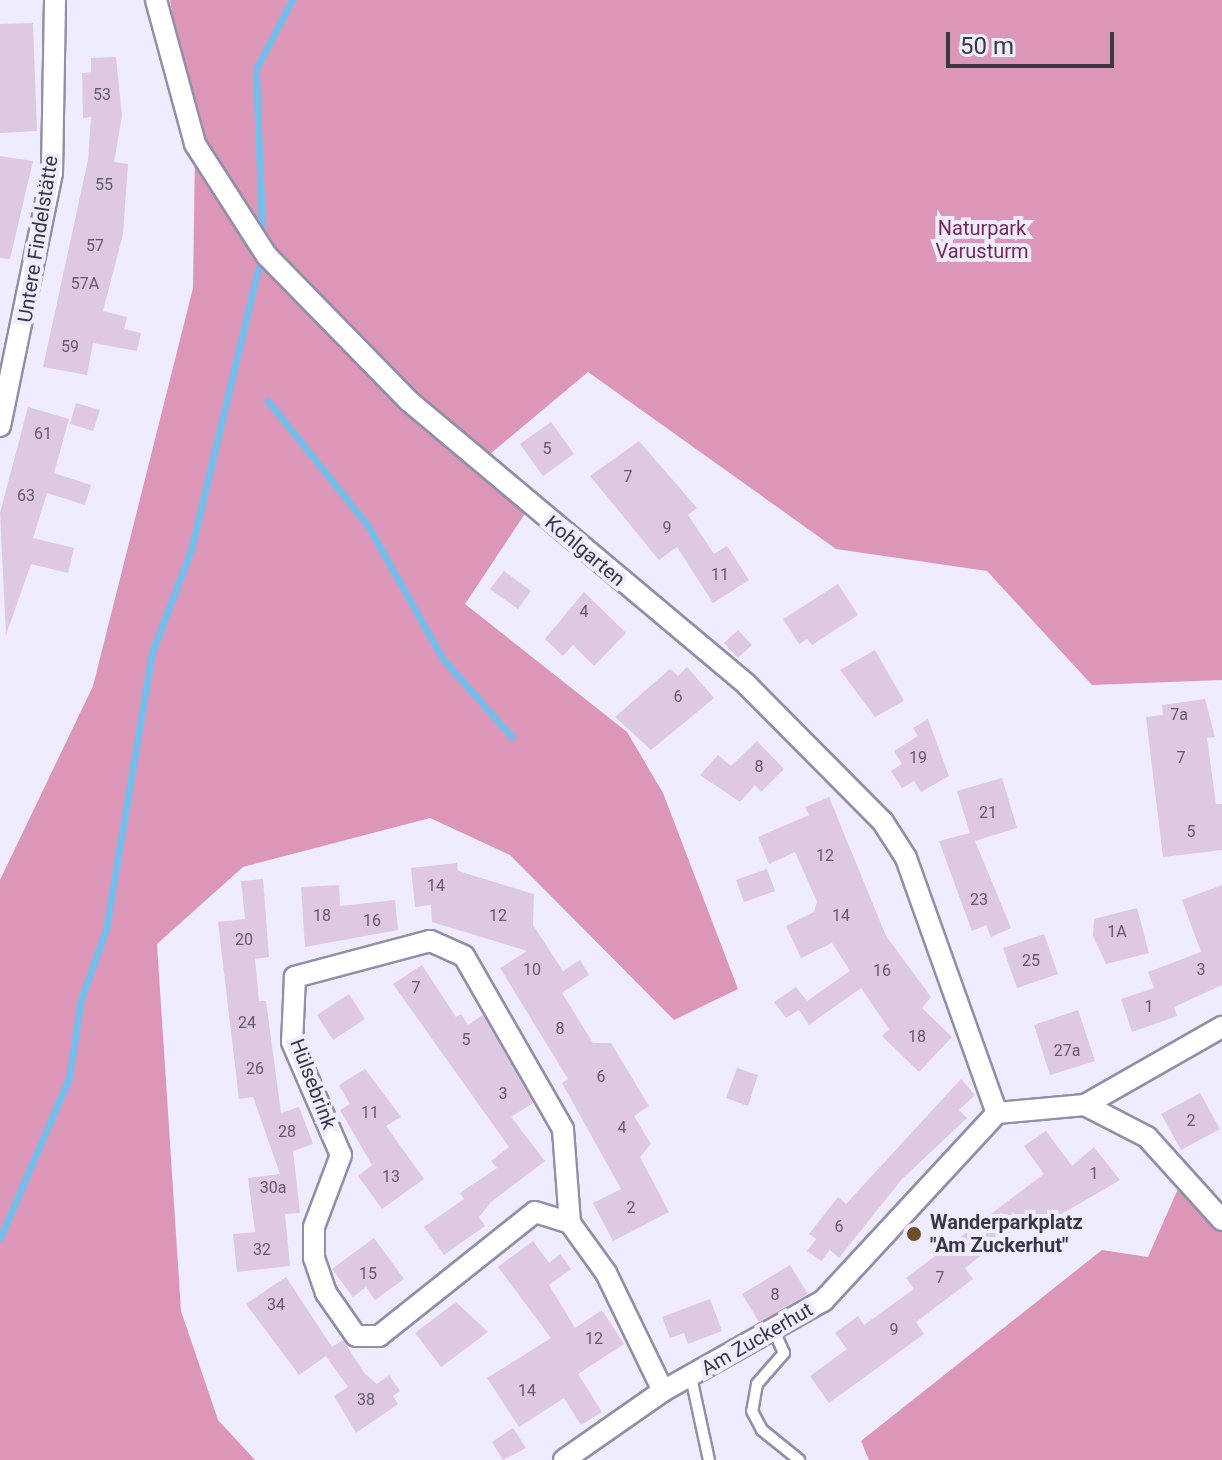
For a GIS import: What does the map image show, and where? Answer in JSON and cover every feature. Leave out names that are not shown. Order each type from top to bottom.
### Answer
[{"type":"street","name":"Untere Findelstätte","points":[[0,426],[52,173],[55,0]]},
{"type":"street","name":"Kohlgarten","points":[[156,0],[195,144],[267,256],[409,401],[747,685],[883,822],[906,858],[997,1113]]},
{"type":"street","name":"Hülsebrink","points":[[430,941],[464,956],[563,1129],[570,1223],[535,1212],[379,1336],[356,1336],[326,1293],[314,1258],[314,1227],[341,1155],[292,1042],[295,977],[430,941]]},
{"type":"street","points":[[997,1113],[1085,1105],[1222,1027]]},
{"type":"street","points":[[1085,1105],[1147,1137],[1222,1220]]},
{"type":"street","name":"Am Zuckerhut","points":[[564,1460],[663,1391],[775,1333],[823,1301],[872,1254],[997,1113]]},
{"type":"street","points":[[570,1223],[606,1273],[663,1391]]},
{"type":"lane","points":[[775,1333],[784,1353],[757,1384],[752,1411],[762,1430],[799,1460]]},
{"type":"lane","points":[[691,1377],[709,1460]]},
{"type":"green space","name":"Naturpark Varusturm","points":[[170,0],[1222,0],[1222,680],[1092,685],[987,571],[836,549],[588,372],[483,460],[528,509],[465,604],[627,732],[663,793],[738,989],[674,1020],[510,855],[430,818],[243,867],[157,944],[181,1311],[218,1420],[255,1460],[0,1460],[0,880],[93,686],[193,288],[195,151]]},
{"type":"green space","points":[[1181,1182],[1222,1227],[1222,1460],[869,1460],[861,1441],[1102,1250],[1148,1257]]},
{"type":"building","points":[[33,23],[37,131],[0,133],[0,24]]},
{"type":"building","points":[[116,57],[122,116],[114,162],[128,164],[123,234],[103,311],[127,317],[124,329],[141,333],[137,351],[93,343],[87,375],[43,367],[88,160],[91,117],[83,118],[82,73],[91,72],[91,58]]},
{"type":"building","points":[[0,156],[33,161],[10,259],[0,258]]},
{"type":"building","points":[[76,403],[100,410],[93,431],[70,424]]},
{"type":"building","points":[[28,407],[69,419],[54,473],[91,485],[85,505],[47,493],[33,538],[74,548],[68,573],[31,564],[6,635],[0,513]]},
{"type":"building","points":[[551,422],[574,454],[543,476],[520,444]]},
{"type":"building","points":[[639,441],[697,508],[688,515],[714,554],[727,546],[749,580],[713,603],[677,547],[659,560],[590,476]]},
{"type":"building","points":[[504,571],[531,591],[518,609],[490,589]]},
{"type":"building","points":[[838,584],[858,615],[812,645],[807,639],[799,644],[783,619]]},
{"type":"building","points":[[584,592],[626,633],[594,666],[573,645],[563,656],[545,639]]},
{"type":"building","points":[[738,630],[752,645],[738,658],[724,643]]},
{"type":"building","points":[[875,650],[904,701],[875,717],[840,670]]},
{"type":"building","points":[[687,667],[714,698],[651,750],[615,717],[670,669],[678,676]]},
{"type":"building","points":[[1205,699],[1215,737],[1207,738],[1216,804],[1222,804],[1222,850],[1163,857],[1146,717],[1163,715],[1162,705]]},
{"type":"building","points":[[928,719],[949,776],[921,792],[914,781],[902,788],[891,771],[902,764],[894,751],[918,736],[913,728]]},
{"type":"building","points":[[757,741],[784,769],[761,792],[755,785],[740,802],[700,775],[718,755],[731,766]]},
{"type":"building","points":[[1002,778],[1017,828],[975,841],[1011,928],[991,937],[986,925],[972,931],[939,841],[970,833],[957,791]]},
{"type":"building","points":[[829,797],[886,936],[931,997],[922,1008],[952,1037],[919,1072],[882,1036],[889,1029],[861,988],[809,1025],[799,1010],[786,1018],[774,1002],[796,987],[807,1001],[850,971],[832,943],[801,958],[786,926],[814,912],[817,902],[795,852],[769,864],[758,837],[809,815],[805,807]]},
{"type":"building","points":[[457,863],[458,871],[534,894],[533,925],[563,971],[580,960],[589,975],[562,993],[593,1043],[611,1043],[649,1106],[634,1116],[651,1144],[640,1157],[669,1212],[613,1241],[593,1203],[621,1189],[562,1083],[568,1079],[500,968],[527,951],[432,922],[431,905],[415,907],[411,868]]},
{"type":"building","points":[[767,869],[775,891],[744,902],[736,880]]},
{"type":"building","points":[[263,879],[269,957],[255,959],[259,1001],[266,1001],[281,1113],[299,1107],[313,1144],[293,1151],[300,1213],[285,1214],[290,1266],[237,1272],[233,1234],[255,1232],[248,1178],[280,1174],[253,1097],[239,1099],[218,922],[245,919],[241,881]]},
{"type":"building","points":[[339,885],[340,906],[395,900],[398,930],[305,947],[301,887]]},
{"type":"building","points":[[1222,885],[1222,985],[1174,1007],[1177,1016],[1132,1032],[1121,999],[1154,988],[1148,972],[1201,952],[1182,900]]},
{"type":"building","points":[[1137,908],[1149,953],[1106,964],[1093,936],[1094,919]]},
{"type":"building","points":[[1044,934],[1058,974],[1017,988],[1003,948]]},
{"type":"building","points":[[422,965],[456,1017],[461,1014],[468,1025],[483,1015],[533,1103],[511,1117],[545,1161],[491,1202],[479,1217],[485,1226],[444,1255],[424,1227],[464,1199],[460,1193],[497,1168],[491,1161],[509,1147],[393,984]]},
{"type":"building","points":[[349,994],[365,1019],[333,1040],[317,1015]]},
{"type":"building","points":[[1078,1010],[1095,1061],[1050,1075],[1034,1025]]},
{"type":"building","points":[[737,1068],[758,1075],[748,1106],[726,1098]]},
{"type":"building","points":[[365,1069],[401,1117],[386,1126],[424,1179],[382,1209],[358,1176],[372,1165],[340,1110],[350,1104],[339,1085]]},
{"type":"building","points":[[961,1079],[975,1095],[959,1110],[967,1118],[902,1179],[839,1258],[830,1250],[821,1261],[807,1251],[816,1239],[809,1234],[838,1197],[846,1204]]},
{"type":"building","points":[[1200,1093],[1220,1129],[1181,1150],[1161,1114]]},
{"type":"building","points":[[1046,1131],[1072,1166],[1094,1147],[1120,1180],[1034,1230],[1026,1220],[965,1268],[973,1279],[916,1322],[924,1334],[829,1403],[810,1376],[847,1349],[835,1333],[858,1316],[864,1325],[914,1289],[906,1278],[1044,1174],[1024,1146]]},
{"type":"building","points":[[374,1238],[404,1279],[375,1300],[366,1287],[353,1297],[332,1269]]},
{"type":"building","points":[[533,1241],[549,1263],[560,1254],[571,1269],[549,1285],[575,1328],[602,1310],[624,1344],[578,1374],[602,1412],[581,1425],[564,1398],[519,1427],[487,1378],[551,1338],[498,1267]]},
{"type":"building","points":[[790,1265],[808,1294],[759,1322],[742,1294]]},
{"type":"building","points":[[286,1277],[332,1347],[343,1340],[365,1374],[377,1384],[389,1375],[400,1391],[393,1396],[398,1404],[356,1433],[334,1396],[348,1387],[326,1356],[299,1375],[246,1304]]},
{"type":"building","points":[[710,1299],[722,1331],[688,1344],[684,1333],[670,1338],[662,1317]]},
{"type":"building","points":[[456,1302],[488,1332],[441,1367],[415,1333]]},
{"type":"building","points":[[513,1428],[526,1448],[503,1460],[492,1442]]},
{"type":"waterway","points":[[262,228],[256,69],[292,0]]},
{"type":"waterway","points":[[0,1238],[69,1078],[81,999],[106,929],[152,652],[191,550],[258,269]]},
{"type":"waterway","points":[[268,401],[368,526],[443,659],[512,737]]},
{"type":"place","name":"Wanderparkplatz \"Am Zuckerhut\"","points":[[914,1234]]}]
